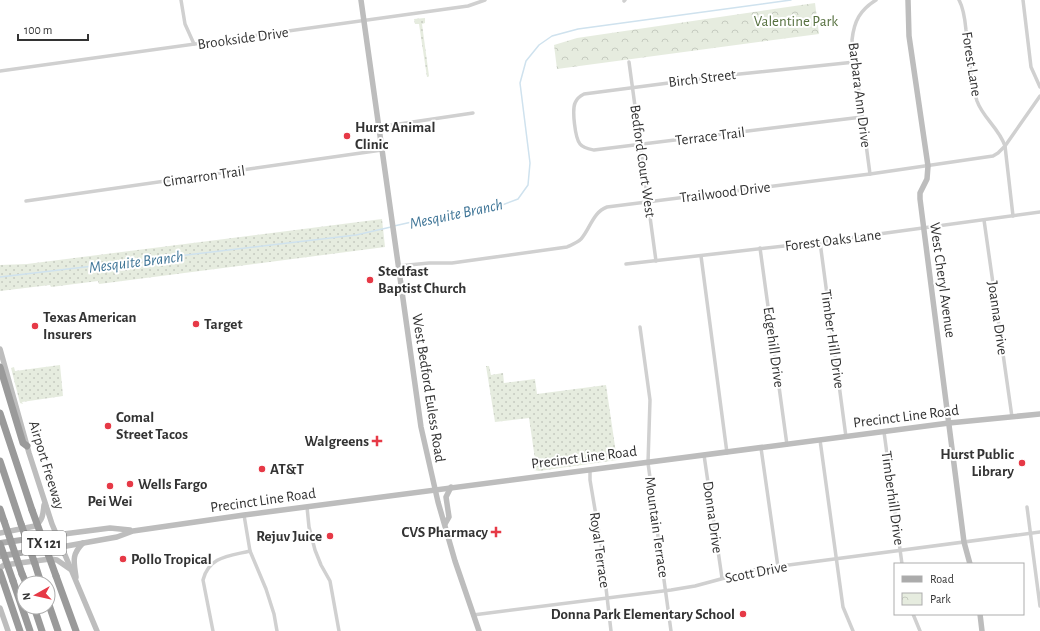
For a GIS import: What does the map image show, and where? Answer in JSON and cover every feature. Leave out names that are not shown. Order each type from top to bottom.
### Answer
[{"type":"highway","points":[[0,367],[23,443],[27,446]]},
{"type":"highway","name":"Airport Freeway","points":[[0,413],[32,510],[76,631]]},
{"type":"highway","points":[[0,461],[39,575]]},
{"type":"highway","points":[[0,509],[22,575]]},
{"type":"highway","name":"TX 121","points":[[0,543],[30,631]]},
{"type":"highway","points":[[0,572],[20,631]]},
{"type":"highway","points":[[37,615],[42,631]]},
{"type":"highway","points":[[52,615],[58,631]]},
{"type":"main road","name":"West Bedford Euless Road","points":[[361,0],[420,420],[435,490],[455,561],[479,631]]},
{"type":"main road","name":"West Cheryl Avenue","points":[[908,0],[909,36],[928,166],[927,179],[920,193],[964,542],[970,563]]},
{"type":"main road","name":"Airport Freeway","points":[[0,349],[44,503],[60,547],[97,631]]},
{"type":"main road","name":"Precinct Line Road","points":[[0,556],[117,538],[133,531],[244,515],[950,423],[1040,414]]},
{"type":"main road","points":[[445,524],[449,517],[446,497],[451,487]]},
{"type":"main road","points":[[0,533],[28,528],[40,523],[44,503]]},
{"type":"main road","name":"Precinct Line Road","points":[[0,543],[110,528],[133,531]]},
{"type":"main road","points":[[77,585],[74,562],[75,553],[84,542]]},
{"type":"main road","points":[[0,568],[4,565],[50,559],[56,560],[70,569]]},
{"type":"main road","points":[[0,608],[3,625],[8,631]]},
{"type":"main road","points":[[980,615],[982,631]]},
{"type":"street","points":[[181,0],[185,24],[194,44]]},
{"type":"street","name":"Brookside Drive","points":[[0,71],[468,6],[485,0]]},
{"type":"street","name":"Barbara Ann Drive","points":[[870,174],[852,40],[854,26],[861,12],[876,0]]},
{"type":"street","name":"Forest Lane","points":[[959,0],[965,19],[977,100],[986,118],[1002,137],[1005,146],[1013,216]]},
{"type":"street","points":[[1023,0],[1031,67],[1040,87]]},
{"type":"street","name":"Bedford Court West","points":[[629,62],[656,261]]},
{"type":"street","name":"Birch Street","points":[[575,124],[575,103],[578,97],[584,94],[768,70],[855,62]]},
{"type":"street","name":"Trailwood Drive","points":[[398,266],[429,263],[452,263],[566,247],[580,240],[598,213],[607,207],[870,174],[993,156],[1005,146],[1040,96]]},
{"type":"street","points":[[379,127],[473,113]]},
{"type":"street","name":"Terrace Trail","points":[[575,124],[577,137],[580,144],[586,148],[594,150],[862,117]]},
{"type":"street","name":"Cimarron Trail","points":[[26,201],[382,150]]},
{"type":"street","name":"Forest Oaks Lane","points":[[626,264],[820,242],[1040,212]]},
{"type":"street","name":"Joanna Drive","points":[[984,220],[1012,417]]},
{"type":"street","name":"Timber Hill Drive","points":[[820,242],[846,437]]},
{"type":"street","name":"Edgehill Drive","points":[[760,248],[787,445]]},
{"type":"street","points":[[701,256],[728,452]]},
{"type":"street","name":"Mountain Terrace","points":[[640,327],[650,400],[648,463],[671,631]]},
{"type":"street","name":"Timberhill Drive","points":[[884,432],[902,563]]},
{"type":"street","points":[[820,440],[843,606],[853,631]]},
{"type":"street","points":[[761,448],[778,567]]},
{"type":"street","name":"Donna Drive","points":[[704,455],[722,578]]},
{"type":"street","name":"Royal Terrace","points":[[590,470],[590,480],[601,545],[611,631]]},
{"type":"street","points":[[306,507],[315,550],[330,581],[339,631]]},
{"type":"street","points":[[1027,507],[1040,606]]},
{"type":"street","points":[[244,515],[250,551],[266,589],[274,614],[277,631]]},
{"type":"street","name":"Scott Drive","points":[[473,615],[686,588],[758,569],[1040,532]]},
{"type":"street","points":[[213,631],[203,580],[205,572],[214,562],[250,551]]},
{"type":"street","points":[[913,615],[920,631]]},
{"type":"green space","name":"Valentine Park","points":[[815,3],[819,34],[557,69],[554,45],[577,38]]},
{"type":"green space","points":[[425,18],[425,23],[422,24],[428,77],[419,24],[415,24],[414,19]]},
{"type":"green space","points":[[382,219],[385,247],[99,284],[98,281],[0,291],[0,265],[27,264]]},
{"type":"green space","points":[[60,365],[63,396],[22,402],[23,404],[20,403],[11,368],[14,367],[15,371]]},
{"type":"green space","points":[[486,366],[489,366],[491,375],[503,373],[504,383],[535,379],[537,394],[606,385],[617,460],[539,471],[534,470],[534,466],[536,466],[529,418],[495,422]]},
{"type":"waterway","name":"Mesquite Branch","points":[[394,226],[425,219],[497,207],[518,199],[528,185],[530,163],[520,83],[526,61],[539,45],[552,36],[578,29],[791,0]]},
{"type":"waterway","name":"Mesquite Branch","points":[[0,277],[356,235],[391,227]]},
{"type":"place","name":"Hurst Animal Clinic","points":[[347,136]]},
{"type":"place","name":"Stedfast Baptist Church","points":[[370,280]]},
{"type":"place","name":"Target","points":[[196,324]]},
{"type":"place","name":"Texas American Insurers","points":[[35,326]]},
{"type":"place","name":"Comal Street Tacos","points":[[108,426]]},
{"type":"place","name":"Walgreens","points":[[377,441]]},
{"type":"place","name":"Hurst Public Library","points":[[1022,463]]},
{"type":"place","name":"AT&T","points":[[262,469]]},
{"type":"place","name":"Wells Fargo","points":[[130,484]]},
{"type":"place","name":"Pei Wei","points":[[110,486]]},
{"type":"place","name":"CVS Pharmacy","points":[[496,532]]},
{"type":"place","name":"Rejuv Juice","points":[[330,536]]},
{"type":"place","name":"Pollo Tropical","points":[[123,559]]},
{"type":"place","name":"Donna Park Elementary School","points":[[743,614]]}]
